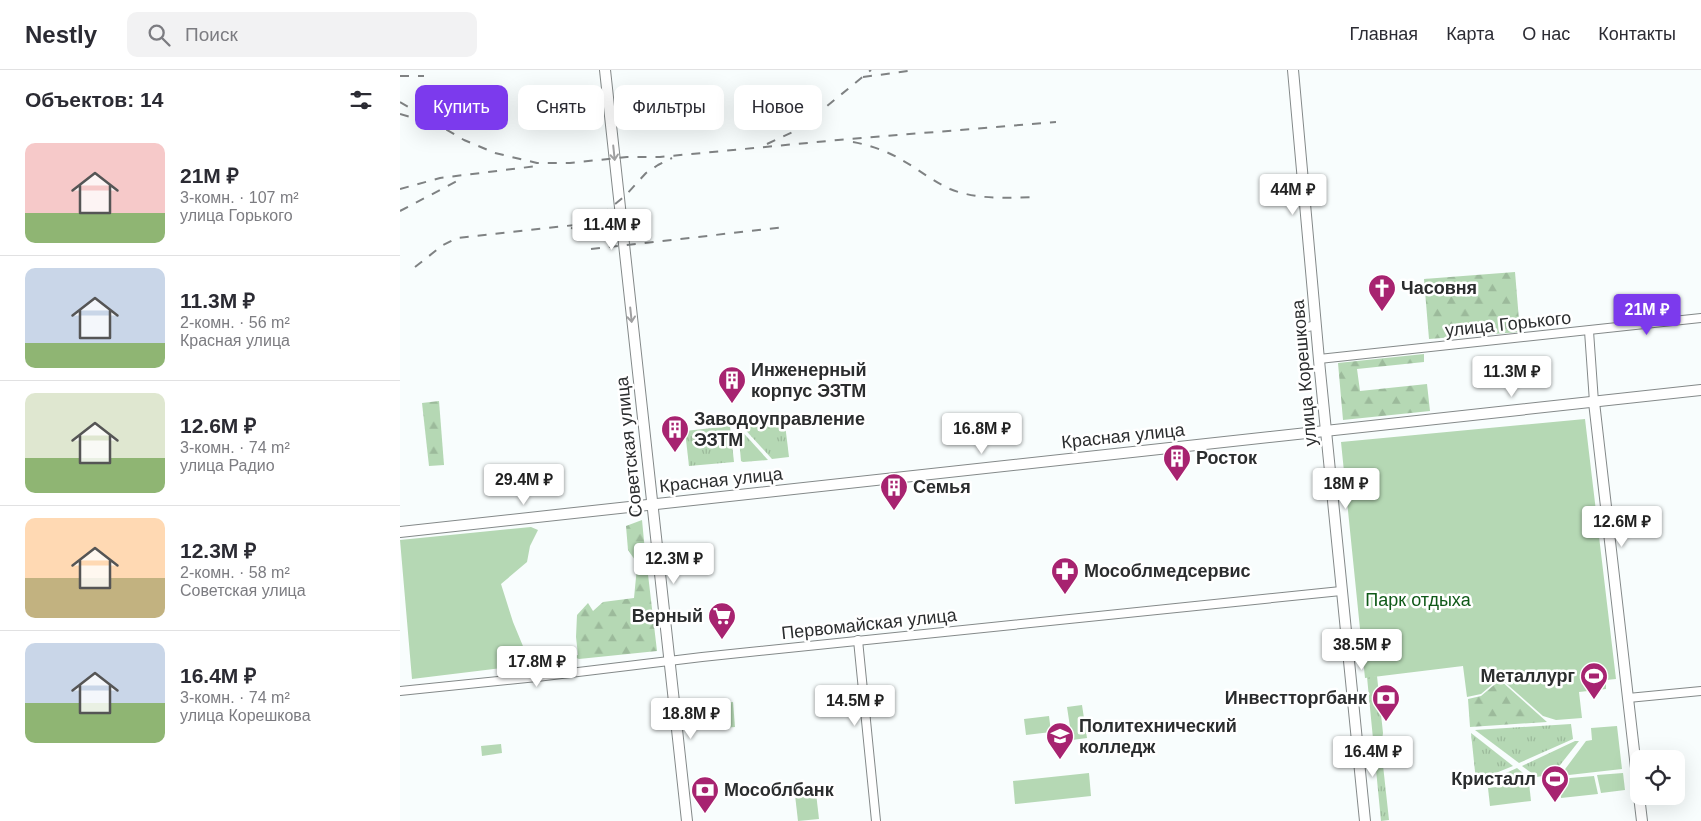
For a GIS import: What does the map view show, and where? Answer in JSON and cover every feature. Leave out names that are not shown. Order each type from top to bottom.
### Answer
[{"type":"main road","name":"Советская улица","points":[[606,70],[687,821]]},
{"type":"main road","name":"улица Корешкова","points":[[1293,70],[1312,326],[1319,359],[1365,821]]},
{"type":"main road","name":"Красная улица","points":[[400,532],[1701,390]]},
{"type":"main road","points":[[1594,402],[1634,750]]},
{"type":"main road","points":[[1640,805],[1642,821]]},
{"type":"street","name":"улица Горького","points":[[1319,359],[1701,318]]},
{"type":"street","points":[[1590,331],[1594,402]]},
{"type":"street","name":"Первомайская улица","points":[[400,691],[858,640],[1342,591]]},
{"type":"street","points":[[858,640],[876,821]]},
{"type":"street","points":[[1628,698],[1701,691]]},
{"type":"green space","points":[[1515,272],[1520,332],[1429,339],[1424,279]]},
{"type":"green space","points":[[1424,354],[1424,362],[1357,369],[1360,391],[1427,384],[1430,411],[1343,420],[1338,363]]},
{"type":"green space","points":[[439,401],[444,465],[429,466],[422,403]]},
{"type":"green space","name":"Парк отдыха","points":[[1585,419],[1616,679],[1606,680],[1606,689],[1579,692],[1582,718],[1556,720],[1543,716],[1500,678],[1481,694],[1467,697],[1463,666],[1365,678],[1341,442]]},
{"type":"green space","points":[[783,421],[789,457],[772,459],[740,424]]},
{"type":"green space","points":[[730,426],[734,462],[689,466],[685,431]]},
{"type":"green space","points":[[738,427],[768,460],[741,461]]},
{"type":"green space","points":[[642,520],[646,562],[637,563],[628,550],[626,526]]},
{"type":"green space","points":[[531,527],[538,530],[530,546],[527,562],[501,584],[513,622],[525,651],[526,665],[412,679],[400,540]]},
{"type":"green space","points":[[647,566],[657,651],[579,659],[572,656],[578,655],[576,637],[577,615],[588,603],[593,611],[603,602],[634,598],[637,567]]},
{"type":"green space","points":[[1377,676],[1383,733],[1381,747],[1389,820],[1381,821],[1367,677]]},
{"type":"green space","points":[[1500,680],[1547,722],[1470,727],[1468,699],[1481,696]]},
{"type":"green space","points":[[733,702],[735,727],[723,728],[721,703]]},
{"type":"green space","points":[[1082,705],[1087,738],[1072,740],[1067,707]]},
{"type":"green space","points":[[1049,716],[1051,732],[1026,735],[1024,719]]},
{"type":"green space","points":[[1571,724],[1573,739],[1519,763],[1475,730]]},
{"type":"green space","points":[[1617,726],[1622,769],[1560,776],[1586,741],[1592,740],[1591,728]]},
{"type":"green space","points":[[1471,733],[1513,766],[1476,781]]},
{"type":"green space","points":[[1575,741],[1579,741],[1553,774],[1537,777],[1522,766]]},
{"type":"green space","points":[[501,744],[502,753],[482,756],[481,746]]},
{"type":"green space","points":[[1517,768],[1529,778],[1486,783],[1486,782]]},
{"type":"green space","points":[[1089,773],[1091,796],[1015,804],[1013,781]]},
{"type":"green space","points":[[1623,773],[1625,790],[1601,793],[1597,775]]},
{"type":"green space","points":[[1594,776],[1598,794],[1561,798],[1560,782],[1556,782],[1558,779]]},
{"type":"green space","points":[[1529,783],[1531,801],[1490,806],[1488,788]]},
{"type":"green space","points":[[816,793],[819,819],[798,821],[795,795]]},
{"type":"railway","points":[[767,144],[799,129],[871,70]]},
{"type":"railway","points":[[863,77],[916,70]]},
{"type":"railway","points":[[400,76],[424,76]]},
{"type":"railway","points":[[400,102],[464,140],[495,153],[537,163],[570,163],[627,157],[660,157],[1056,122]]},
{"type":"railway","points":[[400,114],[415,118]]},
{"type":"railway","points":[[853,142],[889,153],[943,186],[960,193],[993,198],[1037,197]]},
{"type":"railway","points":[[415,267],[443,245],[457,238],[575,225],[599,217],[625,196],[646,173],[672,158]]},
{"type":"railway","points":[[400,189],[440,178],[537,166]]},
{"type":"railway","points":[[400,211],[461,179]]},
{"type":"railway","points":[[591,249],[786,227]]},
{"type":"railway","points":[[571,228],[640,239]]},
{"type":"place","name":"Часовня","points":[[1382,312]]},
{"type":"place","name":"Инженерный корпус ЭЗТМ","points":[[732,404]]},
{"type":"place","name":"Заводоуправление ЭЗТМ","points":[[675,453]]},
{"type":"place","name":"Росток","points":[[1177,482]]},
{"type":"place","name":"Семья","points":[[894,511]]},
{"type":"place","name":"Мособлмедсервис","points":[[1065,595]]},
{"type":"place","name":"Верный","points":[[722,640]]},
{"type":"place","name":"Металлург","points":[[1594,700]]},
{"type":"place","name":"Инвестторгбанк","points":[[1386,722]]},
{"type":"place","name":"Политехнический колледж","points":[[1060,760]]},
{"type":"place","name":"Кристалл","points":[[1555,803]]},
{"type":"place","name":"Мособлбанк","points":[[705,814]]}]
